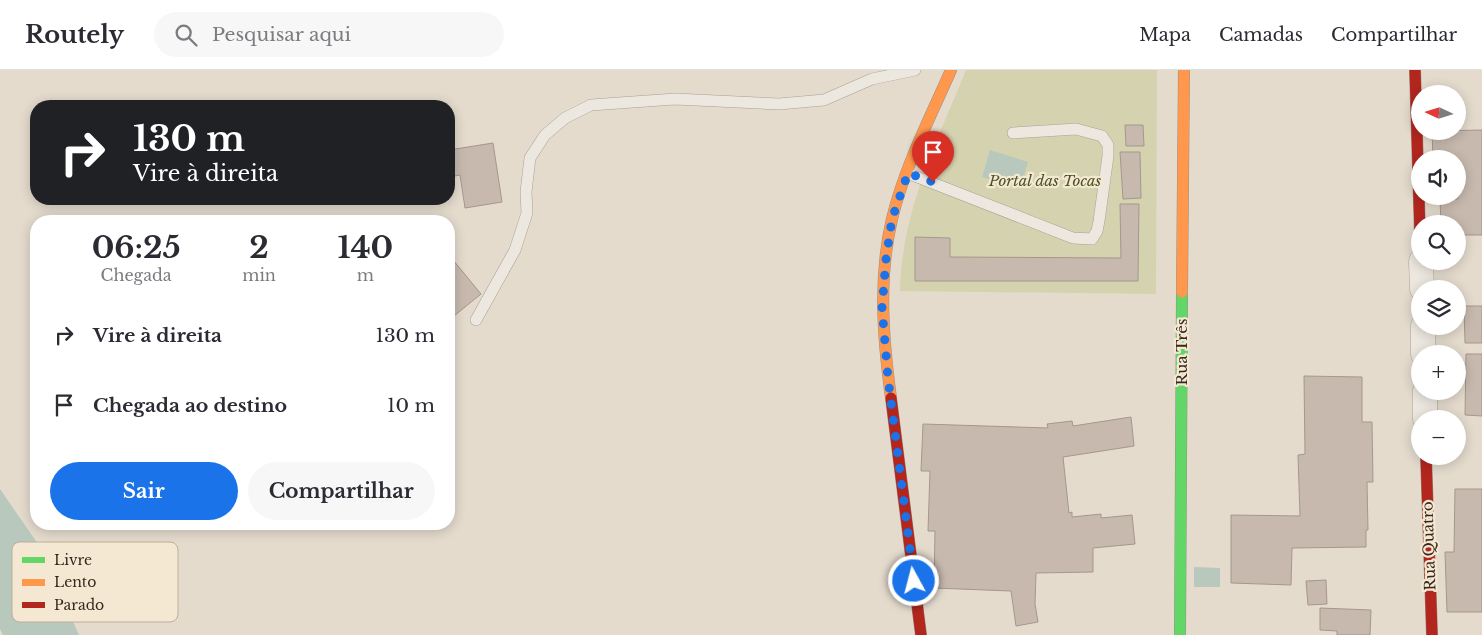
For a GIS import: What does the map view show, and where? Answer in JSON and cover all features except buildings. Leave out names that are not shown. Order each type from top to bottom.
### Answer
[{"type":"street","points":[[921,635],[888,378],[882,308],[892,219],[908,173],[951,70]]},
{"type":"street","name":"Rua Três","points":[[1180,635],[1184,70]]},
{"type":"street","points":[[1416,70],[1420,215]]},
{"type":"street","name":"Rua Quatro","points":[[1426,465],[1432,635]]},
{"type":"lane","points":[[476,320],[516,250],[527,213],[526,192],[530,158],[545,135],[565,118],[592,105],[674,99],[779,104],[824,100],[872,80],[915,70]]},
{"type":"lane","points":[[908,173],[1073,238],[1092,239],[1099,221],[1108,156],[1108,145],[1102,136],[1076,129],[1013,133]]},
{"type":"green space","name":"Portal das Tocas","points":[[966,70],[1157,70],[1156,294],[900,291],[902,261],[907,233],[922,178]]},
{"type":"shaded area","points":[[990,150],[1028,162],[1020,188],[982,177]]},
{"type":"shaded area","points":[[0,489],[37,542],[12,542],[12,622],[73,622],[79,635],[3,635],[0,629]]},
{"type":"shaded area","points":[[1194,567],[1220,568],[1220,587],[1194,587]]},
{"type":"traffic: fast","points":[[1180,635],[1182,292]]},
{"type":"traffic: slow","points":[[891,398],[884,331],[883,286],[892,219],[903,181],[918,143],[951,70]]},
{"type":"traffic: slow","points":[[1182,292],[1184,70]]},
{"type":"traffic: jam","points":[[1415,70],[1419,215]]},
{"type":"traffic: jam","points":[[891,398],[921,635]]},
{"type":"traffic: jam","points":[[1426,465],[1432,635]]},
{"type":"route","points":[[914,581],[888,378],[882,308],[892,219],[908,173],[933,182]]}]
